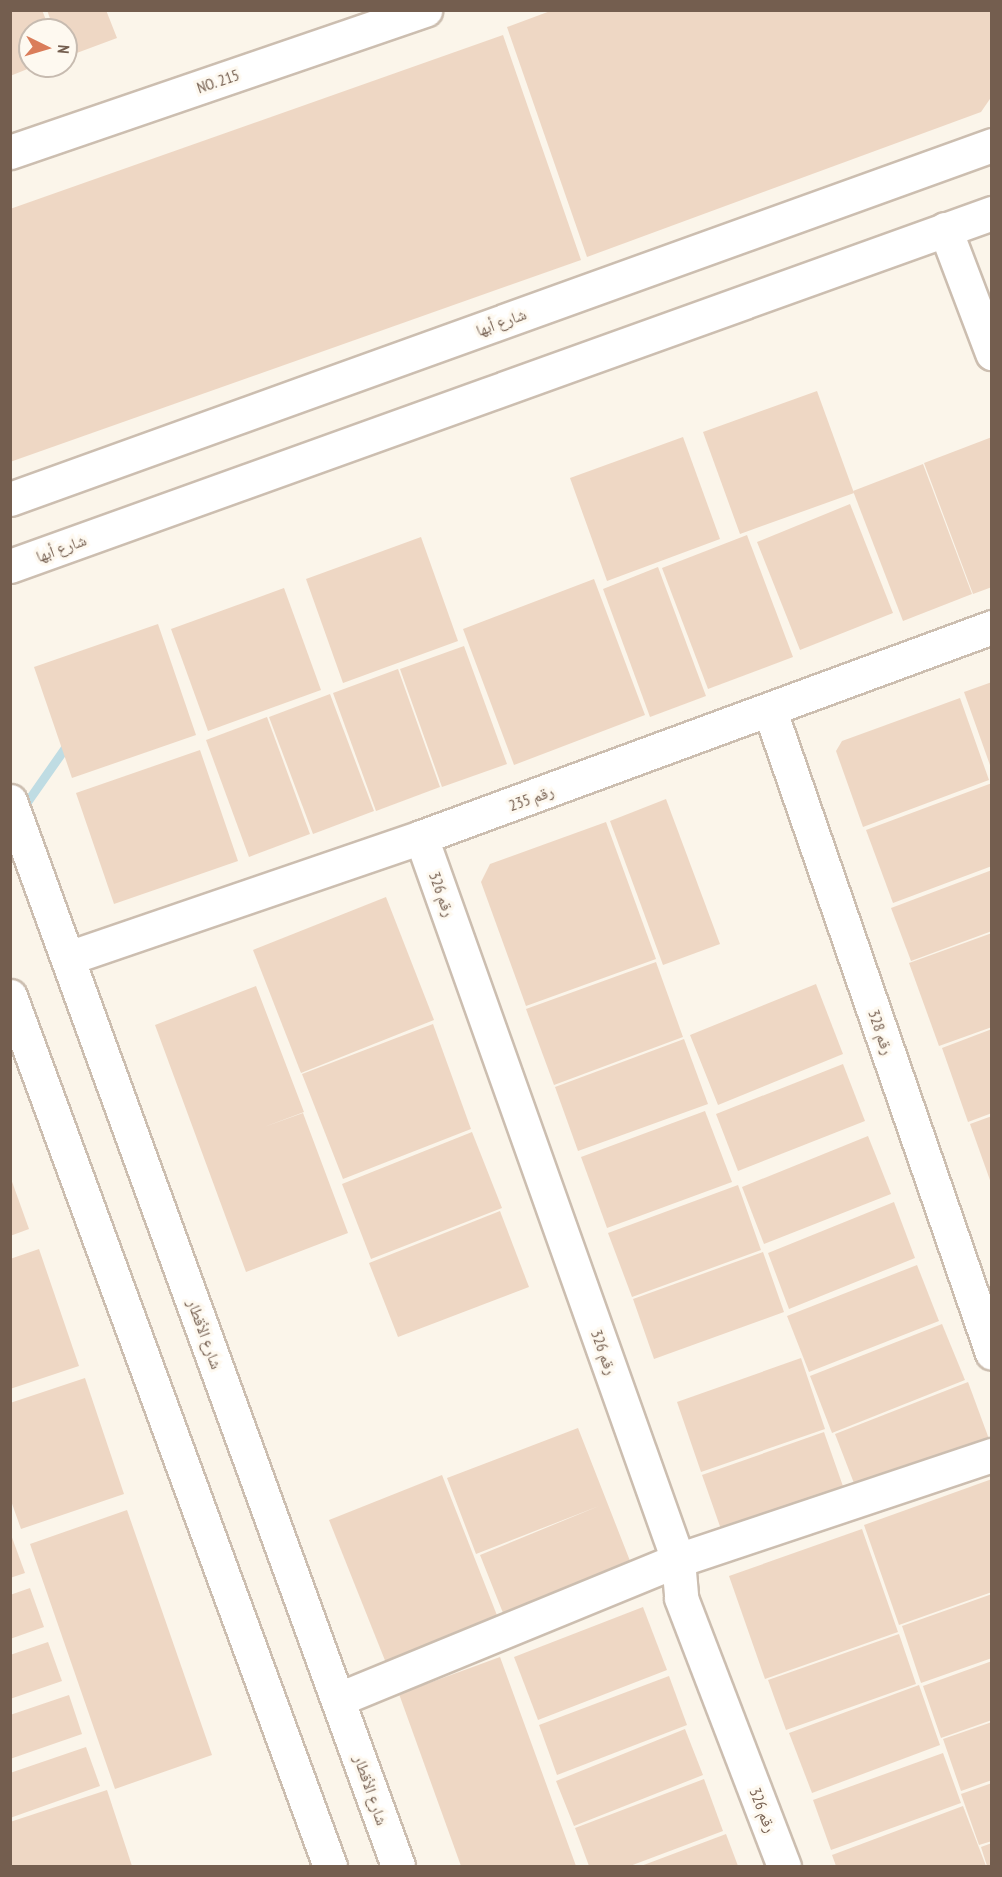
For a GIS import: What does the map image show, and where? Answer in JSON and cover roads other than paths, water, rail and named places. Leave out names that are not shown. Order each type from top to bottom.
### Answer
[{"type":"street","name":"NO. 215","points":[[10,152],[425,10]]},
{"type":"street","name":"شارع أبها","points":[[10,499],[992,145]]},
{"type":"street","name":"شارع أبها","points":[[10,566],[992,213]]},
{"type":"street","points":[[945,229],[992,353]]},
{"type":"street","name":"رقم 235","points":[[68,958],[421,837],[770,711],[992,627]]},
{"type":"street","name":"رقم 328","points":[[770,711],[992,1353]]},
{"type":"street","name":"شارع الأقطار","points":[[10,801],[398,1866]]},
{"type":"street","name":"رقم 326","points":[[421,837],[678,1560],[681,1598],[784,1866]]},
{"type":"street","points":[[10,996],[330,1866]]},
{"type":"street","points":[[339,1699],[678,1560],[992,1455]]},
{"type":"waterway","points":[[22,809],[69,742]]}]
